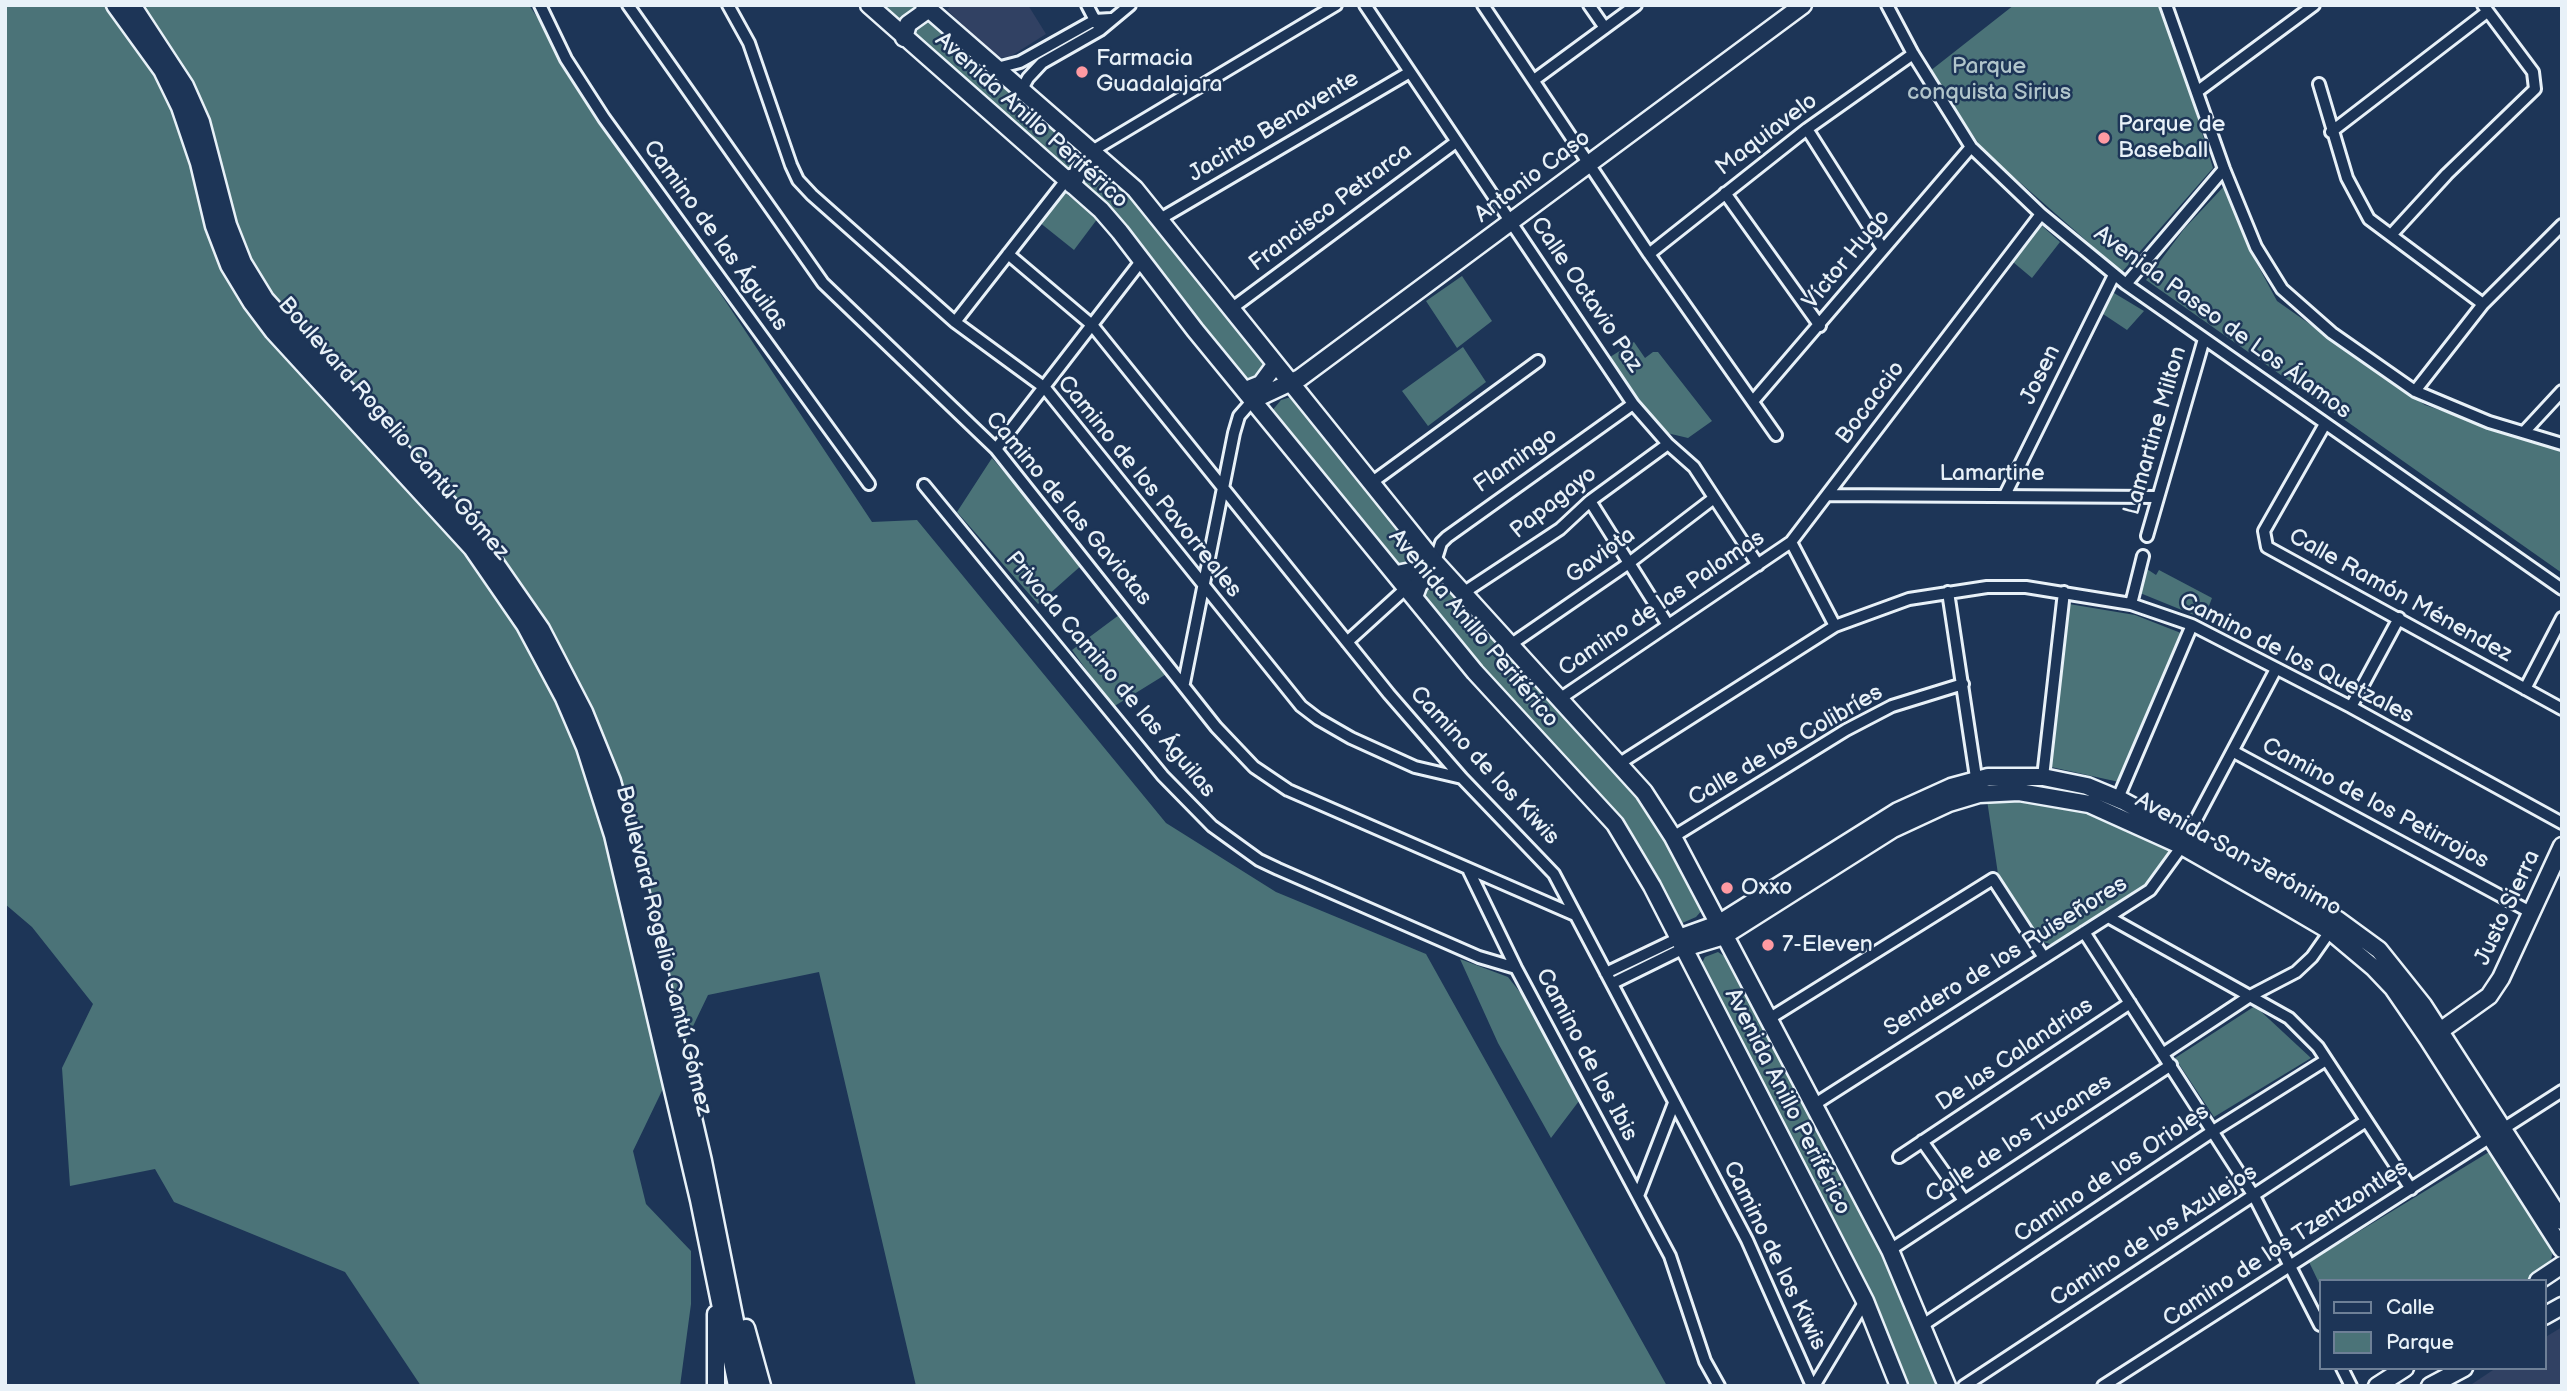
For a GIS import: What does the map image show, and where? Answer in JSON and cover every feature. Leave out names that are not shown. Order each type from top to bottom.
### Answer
[{"type":"street","name":"Boulevard Rogelio Cantú Gómez","points":[[115,5],[162,69],[180,107],[199,163],[214,226],[229,265],[252,303],[273,331],[472,548],[525,625],[564,698],[585,747],[614,835],[725,1291],[748,1334],[762,1386]]},
{"type":"street","name":"Boulevard Rogelio Cantú Gómez","points":[[132,5],[185,86],[201,122],[228,225],[243,263],[265,299],[283,324],[473,530],[535,619],[584,712],[612,781],[631,851],[739,1366],[748,1386]]},
{"type":"street","name":"Camino de las Águilas","points":[[540,5],[566,59],[604,118],[869,484]]},
{"type":"street","name":"Camino de las Gaviotas","points":[[628,5],[823,284],[996,449],[1184,683],[1216,727],[1267,778],[1288,790],[1469,871],[1575,915]]},
{"type":"street","name":"Camino de los Pavorreales","points":[[728,5],[749,43],[798,180],[955,322],[1045,388],[1301,706],[1318,719],[1415,767],[1462,778]]},
{"type":"street","name":"Avenida Anillo Periférico","points":[[869,5],[1107,217],[1264,415],[1475,672],[1615,824],[1628,842],[1679,939],[1865,1301],[1899,1386]]},
{"type":"street","points":[[1087,5],[1098,25]]},
{"type":"street","points":[[997,68],[1029,58],[1111,19],[1130,5]]},
{"type":"street","points":[[955,322],[1083,162],[1089,150],[1336,5]]},
{"type":"street","name":"Calle Octavio Paz","points":[[1365,5],[1633,404],[1668,444],[1688,459],[1758,565]]},
{"type":"street","points":[[1483,5],[1591,162],[1649,254],[1776,435]]},
{"type":"street","points":[[1590,5],[1605,28]]},
{"type":"street","points":[[1534,80],[1636,5]]},
{"type":"street","name":"Antonio Caso","points":[[1293,386],[1300,378],[1803,5]]},
{"type":"street","name":"Avenida Paseo de Los Álamos","points":[[1887,5],[1913,54],[1971,147],[2041,214],[2126,285],[2562,589]]},
{"type":"street","points":[[2166,5],[2224,169],[2256,247],[2282,289],[2332,333],[2415,391],[2489,422],[2562,444]]},
{"type":"street","points":[[2198,91],[2314,5]]},
{"type":"street","points":[[890,25],[922,6]]},
{"type":"street","points":[[904,38],[908,24],[922,6]]},
{"type":"street","name":"Avenida Anillo Periférico","points":[[922,6],[1126,180],[1436,563],[1644,792],[1673,837],[1889,1250],[1947,1386]]},
{"type":"street","points":[[2331,132],[2485,9],[2533,72],[2535,89],[2446,174],[2390,235]]},
{"type":"street","points":[[1022,89],[1042,63],[1098,25]]},
{"type":"street","name":"Maquiavelo","points":[[1649,254],[1807,129],[1913,54]]},
{"type":"street","name":"Jacinto Benavente","points":[[1160,219],[1410,72]]},
{"type":"street","points":[[2319,84],[2331,132],[2360,206],[2369,219],[2483,304]]},
{"type":"street","points":[[1807,129],[1883,249]]},
{"type":"street","name":"Francisco Petrarca","points":[[1231,309],[1457,142]]},
{"type":"street","name":"Víctor Hugo","points":[[1754,400],[1971,147]]},
{"type":"street","points":[[2126,285],[2224,169]]},
{"type":"street","points":[[1725,193],[1820,326]]},
{"type":"street","name":"Bocaccio","points":[[1791,542],[2041,214]]},
{"type":"street","points":[[2415,391],[2483,304],[2562,225]]},
{"type":"street","name":"Camino de los Kiwis","points":[[1008,254],[1092,325],[1347,642],[1462,778],[1548,867],[1613,984],[1746,1240],[1813,1386]]},
{"type":"street","points":[[996,449],[1142,260]]},
{"type":"street","name":"Josen","points":[[2005,495],[2114,275]]},
{"type":"street","name":"Lamartine Milton","points":[[2147,536],[2204,339]]},
{"type":"street","points":[[1371,483],[1538,361]]},
{"type":"street","points":[[1184,683],[1222,487],[1239,415],[1249,395],[1275,365]]},
{"type":"street","points":[[1249,395],[1293,386]]},
{"type":"street","points":[[1264,415],[1276,396],[1293,386]]},
{"type":"street","points":[[2524,432],[2562,391]]},
{"type":"street","name":"Flamingo","points":[[1436,563],[1441,543],[1447,537],[1633,404]]},
{"type":"street","name":"Calle Ramón Ménendez","points":[[2325,424],[2267,524],[2263,541],[2277,554],[2562,709]]},
{"type":"street","name":"Papagayo","points":[[1464,593],[1560,529],[1590,501],[1668,444]]},
{"type":"street","name":"Privada Camino de las Águilas","points":[[925,485],[1155,767],[1212,826],[1259,860],[1278,869],[1479,957],[1516,968]]},
{"type":"street","name":"Lamartine","points":[[1827,495],[2157,497]]},
{"type":"street","name":"Gaviota","points":[[1510,645],[1629,563],[1714,498]]},
{"type":"street","points":[[1590,501],[1668,625]]},
{"type":"street","points":[[1791,542],[1835,626]]},
{"type":"street","name":"Camino de las Palomas","points":[[1558,700],[1791,542]]},
{"type":"street","points":[[2131,604],[2143,556]]},
{"type":"street","points":[[1397,574],[1436,563]]},
{"type":"street","points":[[1347,642],[1411,592],[1426,578],[1436,563]]},
{"type":"street","name":"Camino de los Quetzales","points":[[1620,763],[1835,626],[1909,599],[1948,592],[2026,587],[2131,604],[2192,625],[2351,707],[2562,823]]},
{"type":"street","points":[[1948,592],[1964,684],[1977,786]]},
{"type":"street","points":[[2043,777],[2064,592]]},
{"type":"street","points":[[2351,707],[2399,618]]},
{"type":"street","name":"Calle Ramón Ménendez","points":[[2525,689],[2562,618]]},
{"type":"street","points":[[2118,798],[2192,625]]},
{"type":"street","name":"Sendero de los Ruiseñores","points":[[1812,1106],[2150,890],[2170,866],[2185,841],[2276,669]]},
{"type":"street","name":"Calle de los Colibríes","points":[[1673,837],[1846,730],[1892,706],[1964,684]]},
{"type":"street","name":"Camino de los Petirrojos","points":[[2234,752],[2532,913]]},
{"type":"street","name":"Avenida San Jerónimo","points":[[1606,973],[1679,939],[1721,929],[1893,829],[1977,786],[2043,777],[2087,786],[2118,798],[2185,841],[2334,925],[2434,1035],[2496,1134],[2562,1249]]},
{"type":"street","name":"Avenida San Jerónimo","points":[[1977,786],[2073,799],[2185,841]]},
{"type":"street","name":"Justo Sierra","points":[[2434,1035],[2489,996],[2501,978],[2562,846]]},
{"type":"street","name":"Camino de los Ibis","points":[[1469,871],[1516,968],[1670,1256],[1705,1361],[1720,1386]]},
{"type":"street","points":[[1767,1020],[1993,879],[2043,956]]},
{"type":"street","points":[[2110,918],[2289,1018],[2326,1060],[2411,1189]]},
{"type":"street","points":[[2164,1053],[2250,996],[2305,965],[2334,925]]},
{"type":"street","points":[[1679,939],[1693,926],[1721,929],[1706,951],[1691,964]]},
{"type":"street","points":[[2084,932],[2164,1053],[2253,1196],[2318,1321]]},
{"type":"street","name":"Avenida San Jerónimo","points":[[1613,984],[1679,939]]},
{"type":"street","name":"De las Calandrias","points":[[1899,1157],[2130,1003]]},
{"type":"street","name":"Camino de los Orioles","points":[[1923,1325],[2213,1131],[2326,1060]]},
{"type":"street","name":"Calle de los Tucanes","points":[[1889,1250],[2171,1065]]},
{"type":"street","points":[[2496,1134],[2562,1091]]},
{"type":"street","points":[[1638,1196],[1674,1103]]},
{"type":"street","name":"Camino de los Azulejos","points":[[1964,1386],[2366,1121]]},
{"type":"street","name":"Avenida San Jerónimo","points":[[2496,1134],[2562,1221]]},
{"type":"street","name":"Camino de los Tzentzontles","points":[[2103,1386],[2496,1134]]},
{"type":"street","points":[[1923,1141],[1963,1199]]},
{"type":"street","points":[[2541,1279],[2562,1265]]},
{"type":"street","name":"Boulevard Rogelio Cantú Gómez","points":[[716,1386],[716,1319],[725,1291]]},
{"type":"street","points":[[1813,1386],[1865,1301]]},
{"type":"street","points":[[2546,1316],[2562,1306]]},
{"type":"street","name":"Boulevard Rogelio Cantú Gómez","points":[[737,1386],[739,1366]]},
{"type":"street","points":[[2343,1370],[2351,1386]]},
{"type":"street","points":[[2436,1377],[2457,1370]]},
{"type":"street","points":[[2377,1386],[2399,1372],[2407,1386]]},
{"type":"shaded area","points":[[951,5],[1028,5],[1046,34],[1008,58],[997,57],[947,10]]},
{"type":"shaded area","points":[[2562,1327],[2562,1386],[2469,1386],[2493,1370],[2546,1370],[2546,1337]]},
{"type":"green space","points":[[5,5],[529,5],[872,522],[917,520],[1166,823],[1276,892],[1426,954],[1667,1386],[916,1386],[819,972],[708,995],[633,1151],[646,1204],[691,1251],[691,1304],[680,1386],[421,1386],[345,1272],[174,1202],[155,1169],[70,1186],[62,1068],[93,1004],[32,927],[5,904]]},
{"type":"green space","points":[[875,5],[918,5],[1131,193],[1266,364],[1266,371],[1246,385],[1152,268]]},
{"type":"green space","name":"Parque conquista Sirius","points":[[2014,5],[2158,5],[2172,36],[2213,168],[2122,272],[1983,150],[1930,71]]},
{"type":"green space","points":[[2227,183],[2255,260],[2277,301],[2425,405],[2562,452],[2562,573],[2146,280],[2184,229]]},
{"type":"green space","points":[[1064,192],[1098,218],[1074,250],[1039,222]]},
{"type":"green space","points":[[2041,225],[2060,242],[2032,278],[2013,262]]},
{"type":"green space","points":[[1462,276],[1492,321],[1457,348],[1426,301]]},
{"type":"green space","points":[[2109,290],[2144,311],[2127,330],[2100,312]]},
{"type":"green space","points":[[1634,342],[1645,358],[1658,352],[1712,421],[1688,438],[1667,433],[1637,398],[1610,357]]},
{"type":"green space","points":[[1463,347],[1486,382],[1428,426],[1402,391]]},
{"type":"green space","points":[[1291,397],[1421,551],[1416,562],[1397,568],[1271,412],[1281,400]]},
{"type":"green space","points":[[992,458],[1083,564],[1038,604],[957,512]]},
{"type":"green space","points":[[2147,569],[2156,575],[2159,570],[2212,598],[2204,619],[2140,593]]},
{"type":"green space","points":[[1445,582],[1641,794],[1704,908],[1696,917],[1680,924],[1626,830],[1505,699],[1422,600],[1430,583]]},
{"type":"green space","points":[[2069,604],[2135,615],[2186,635],[2119,782],[2051,767]]},
{"type":"green space","points":[[1119,615],[1168,673],[1113,707],[1072,650]]},
{"type":"green space","points":[[1987,800],[2039,801],[2090,811],[2173,852],[2156,878],[2140,893],[2054,945],[2043,942],[1998,874]]},
{"type":"green space","points":[[1718,952],[1730,960],[1881,1246],[1941,1386],[1905,1386],[1700,967],[1705,957]]},
{"type":"green space","points":[[1460,959],[1508,977],[1542,1020],[1579,1101],[1551,1138],[1498,1043]]},
{"type":"green space","points":[[2255,1006],[2311,1058],[2214,1117],[2175,1058]]},
{"type":"green space","points":[[2489,1152],[2519,1194],[2553,1250],[2550,1266],[2530,1279],[2318,1281],[2309,1262]]},
{"type":"place","name":"Farmacia Guadalajara","points":[[1082,72]]},
{"type":"place","name":"Parque de Baseball","points":[[2104,138]]},
{"type":"place","name":"Oxxo","points":[[1727,888]]},
{"type":"place","name":"7-Eleven","points":[[1768,945]]}]
